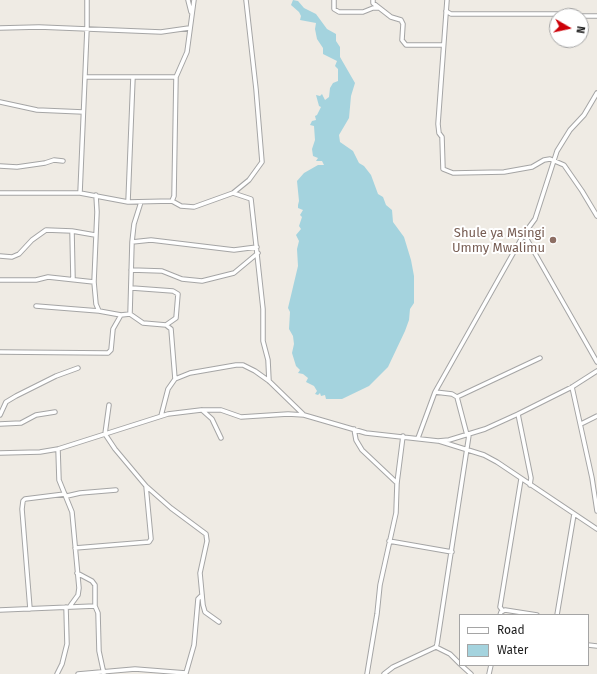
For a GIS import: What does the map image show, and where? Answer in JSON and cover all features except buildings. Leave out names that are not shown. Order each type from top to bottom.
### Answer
[{"type":"street","points":[[80,193],[87,0]]},
{"type":"street","points":[[188,0],[191,13]]},
{"type":"street","points":[[172,201],[174,196],[176,77],[187,52],[191,13],[194,0]]},
{"type":"street","points":[[0,193],[80,193],[128,202],[172,201],[181,206],[194,207],[233,193],[249,180],[262,162],[257,96],[246,0]]},
{"type":"street","points":[[334,0],[334,9],[339,12],[363,12],[373,8],[380,8]]},
{"type":"street","points":[[373,0],[373,3],[391,17],[401,20],[403,24],[402,40],[406,45],[442,45]]},
{"type":"street","points":[[447,0],[442,45],[438,124],[439,133],[442,137],[443,169],[453,173],[504,172],[532,167],[550,158],[564,165],[582,190],[597,216]]},
{"type":"street","points":[[446,11],[451,14],[549,16]]},
{"type":"street","points":[[0,28],[39,27],[161,32],[189,28]]},
{"type":"street","points":[[128,202],[133,77]]},
{"type":"street","points":[[85,78],[176,77]]},
{"type":"street","points":[[418,438],[436,392],[524,234],[535,219],[557,151],[570,130],[584,115],[589,104],[597,93]]},
{"type":"street","points":[[0,102],[37,110],[83,112]]},
{"type":"street","points":[[0,166],[17,167],[45,163],[54,160],[63,161]]},
{"type":"street","points":[[233,193],[251,199],[263,309],[263,341],[268,360],[269,382]]},
{"type":"street","points":[[96,195],[97,212],[94,282],[96,304],[99,311]]},
{"type":"street","points":[[130,314],[132,288],[132,242],[134,224],[141,202]]},
{"type":"street","points":[[0,256],[12,257],[19,254],[32,240],[46,230],[72,231],[95,235]]},
{"type":"street","points":[[72,231],[73,279]]},
{"type":"street","points":[[524,234],[597,362]]},
{"type":"street","points":[[132,242],[151,240],[234,250],[257,247]]},
{"type":"street","points":[[131,270],[162,271],[182,279],[202,281],[234,273],[258,253]]},
{"type":"street","points":[[0,280],[36,280],[48,277],[94,282]]},
{"type":"street","points":[[132,288],[173,291],[178,294],[176,318],[166,325]]},
{"type":"street","points":[[36,306],[99,311],[121,315],[130,314],[143,323],[166,325],[171,329],[175,379]]},
{"type":"street","points":[[0,352],[108,353],[111,350],[113,329],[121,315]]},
{"type":"street","points":[[458,397],[540,358]]},
{"type":"street","points":[[161,416],[168,389],[175,379],[190,373],[236,365],[243,365],[255,371],[304,415]]},
{"type":"street","points":[[0,415],[6,402],[56,376],[78,368]]},
{"type":"street","points":[[438,441],[469,435],[518,414],[572,387],[597,371]]},
{"type":"street","points":[[572,387],[581,424],[597,511]]},
{"type":"street","points":[[436,392],[452,394],[458,397]]},
{"type":"street","points":[[436,647],[469,435],[467,435],[458,397]]},
{"type":"street","points":[[109,405],[105,434],[115,449],[146,486],[208,537],[200,573],[202,595],[204,610],[219,622]]},
{"type":"street","points":[[201,410],[212,418],[221,438]]},
{"type":"street","points":[[0,453],[40,452],[58,449],[161,416],[201,410],[221,410],[241,417],[288,414],[304,415],[366,433],[438,441],[467,449],[490,458],[597,529]]},
{"type":"street","points":[[0,424],[21,423],[36,415],[55,412]]},
{"type":"street","points":[[518,414],[531,478],[530,485]]},
{"type":"street","points":[[581,424],[597,416]]},
{"type":"street","points":[[354,429],[356,440],[362,450],[397,483]]},
{"type":"street","points":[[367,674],[377,614],[380,585],[396,513],[397,483],[403,436]]},
{"type":"street","points":[[57,674],[62,664],[67,644],[67,607],[78,595],[72,512],[59,480],[58,449]]},
{"type":"street","points":[[503,611],[500,607],[521,478]]},
{"type":"street","points":[[75,548],[149,542],[151,539],[151,532],[146,486]]},
{"type":"street","points":[[30,609],[22,509],[23,501],[25,499],[116,490]]},
{"type":"street","points":[[557,614],[574,514]]},
{"type":"street","points":[[389,541],[452,552]]},
{"type":"street","points":[[77,573],[92,581],[94,585],[95,606],[98,613],[99,651],[104,673]]},
{"type":"street","points":[[78,674],[104,673],[135,669],[160,672],[187,672],[194,646],[198,599],[202,595]]},
{"type":"street","points":[[0,610],[95,606]]},
{"type":"street","points":[[503,611],[528,614]]},
{"type":"street","points":[[436,647],[450,654],[459,662]]},
{"type":"street","points":[[384,674],[393,667],[436,647]]},
{"type":"street","points":[[463,666],[471,674]]},
{"type":"water","points":[[293,0],[298,1],[304,8],[316,14],[327,29],[336,34],[336,41],[340,47],[340,57],[355,83],[351,96],[349,118],[339,135],[340,142],[353,151],[359,163],[364,166],[371,175],[378,194],[383,197],[386,205],[392,210],[393,222],[404,237],[414,276],[414,303],[410,309],[409,320],[405,331],[388,367],[369,386],[342,399],[326,399],[325,395],[321,396],[320,393],[318,395],[315,394],[317,391],[314,386],[306,382],[308,378],[303,374],[298,373],[300,370],[296,366],[292,353],[294,344],[293,336],[289,329],[290,312],[288,308],[298,266],[297,249],[299,241],[296,235],[301,229],[299,226],[302,217],[300,215],[303,210],[298,208],[299,201],[297,181],[304,173],[318,165],[324,165],[322,161],[316,161],[318,158],[313,156],[312,149],[315,140],[314,126],[310,125],[312,121],[316,120],[315,116],[321,107],[319,106],[316,95],[320,96],[322,94],[325,100],[329,97],[330,88],[333,83],[338,81],[338,69],[335,66],[337,61],[323,54],[323,48],[317,39],[315,29],[316,23],[300,20],[301,16],[299,12],[291,5]]},
{"type":"place","name":"Shule ya Msingi Ummy Mwalimu","points":[[553,240]]}]
